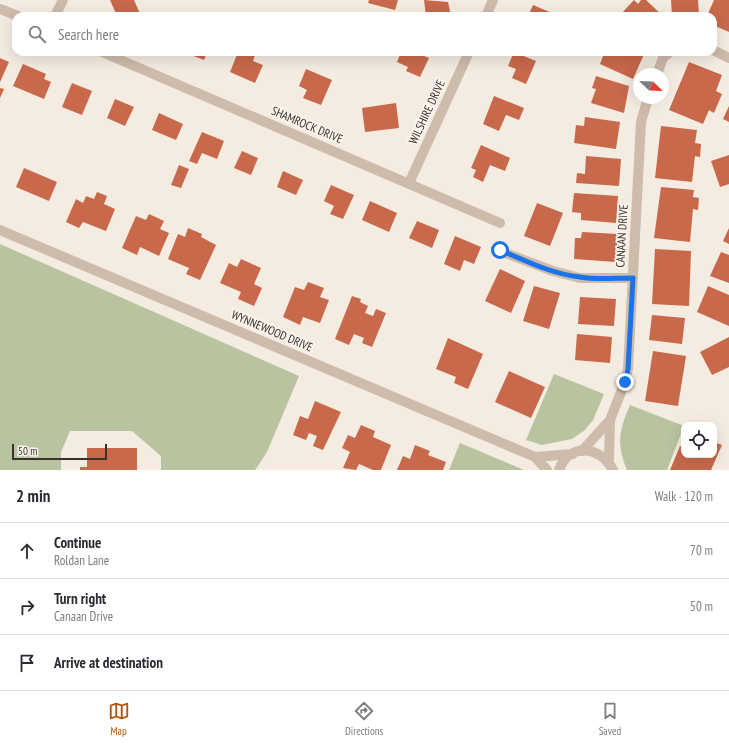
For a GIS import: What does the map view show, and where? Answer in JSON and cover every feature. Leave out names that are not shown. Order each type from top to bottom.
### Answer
[{"type":"street","points":[[57,12],[63,0]]},
{"type":"street","points":[[488,12],[494,0]]},
{"type":"street","points":[[0,9],[12,14]]},
{"type":"street","points":[[717,52],[729,58]]},
{"type":"street","name":"SHAMROCK DRIVE","points":[[111,56],[500,223]]},
{"type":"street","name":"WILSHIRE DRIVE","points":[[409,183],[467,56]]},
{"type":"street","points":[[659,68],[665,56]]},
{"type":"street","name":"CANAAN DRIVE","points":[[611,466],[610,420],[625,382],[628,369],[641,122],[646,104]]},
{"type":"street","name":"WYNNEWOOD DRIVE","points":[[0,230],[535,457],[547,470]]},
{"type":"street","points":[[500,250],[553,271],[580,278],[633,278]]},
{"type":"street","name":"CANAAN DRIVE","points":[[578,452],[610,420]]},
{"type":"street","points":[[559,470],[565,459],[578,452]]},
{"type":"street","name":"WYNNEWOOD DRIVE","points":[[535,457],[578,452],[597,453],[611,466]]},
{"type":"green space","points":[[0,244],[299,376],[267,452],[255,470],[161,470],[161,456],[132,431],[70,431],[61,452],[61,470],[0,470]]},
{"type":"green space","points":[[554,374],[604,394],[593,420],[585,430],[572,439],[542,445],[526,440]]},
{"type":"green space","points":[[630,405],[681,425],[681,434],[667,470],[627,470],[620,444],[623,422]]},
{"type":"green space","points":[[460,443],[524,470],[449,470]]},
{"type":"building","points":[[110,0],[134,0],[139,12],[115,12]]},
{"type":"building","points":[[369,0],[398,0],[395,10],[368,3]]},
{"type":"building","points":[[424,0],[448,2],[450,12],[426,12]]},
{"type":"building","points":[[634,0],[638,4],[641,0],[646,0],[659,12],[623,12]]},
{"type":"building","points":[[671,0],[698,0],[699,12],[672,12]]},
{"type":"building","points":[[714,0],[729,0],[729,32],[717,27],[717,12],[709,12]]},
{"type":"building","points":[[533,5],[550,12],[530,12]]},
{"type":"building","points":[[194,56],[206,56],[204,60]]},
{"type":"building","points":[[236,56],[255,56],[253,61],[263,65],[255,83],[230,72]]},
{"type":"building","points":[[399,56],[424,56],[429,58],[420,77],[406,71],[408,67],[397,62]]},
{"type":"building","points":[[512,56],[524,56],[536,61],[526,84],[512,78],[516,69],[508,66]]},
{"type":"building","points":[[603,56],[643,56],[638,68],[633,68],[633,79],[600,64]]},
{"type":"building","points":[[0,58],[9,62],[0,82]]},
{"type":"building","points":[[689,62],[722,75],[716,91],[722,94],[714,113],[709,110],[703,124],[669,110]]},
{"type":"building","points":[[23,64],[46,74],[44,79],[51,82],[44,99],[13,86]]},
{"type":"building","points":[[306,69],[332,80],[321,105],[303,98],[307,90],[299,86]]},
{"type":"building","points":[[596,76],[629,86],[624,113],[591,103],[596,89],[592,88]]},
{"type":"building","points":[[72,83],[92,91],[82,115],[62,107]]},
{"type":"building","points":[[0,88],[4,89],[0,98]]},
{"type":"building","points":[[494,96],[524,108],[519,120],[506,115],[499,131],[483,124]]},
{"type":"building","points":[[115,99],[134,107],[125,126],[107,118]]},
{"type":"building","points":[[396,103],[399,128],[365,132],[362,108]]},
{"type":"building","points":[[729,106],[729,122],[723,119]]},
{"type":"building","points":[[159,113],[183,124],[176,140],[152,130]]},
{"type":"building","points":[[585,117],[620,122],[616,149],[574,143],[576,125],[584,126]]},
{"type":"building","points":[[661,126],[697,130],[695,143],[701,144],[700,157],[695,156],[692,182],[655,178]]},
{"type":"building","points":[[202,132],[224,141],[217,159],[202,153],[197,164],[189,161]]},
{"type":"building","points":[[481,145],[510,158],[505,171],[490,165],[483,182],[473,177],[476,170],[471,168]]},
{"type":"building","points":[[242,151],[258,158],[251,175],[234,168]]},
{"type":"building","points":[[729,155],[729,184],[720,187],[711,161]]},
{"type":"building","points":[[586,156],[621,159],[619,186],[576,183],[577,173],[585,174]]},
{"type":"building","points":[[179,165],[189,169],[181,188],[171,185]]},
{"type":"building","points":[[24,168],[57,182],[49,201],[16,187]]},
{"type":"building","points":[[283,171],[303,180],[296,195],[277,187]]},
{"type":"building","points":[[331,185],[354,195],[343,219],[330,214],[334,206],[324,201]]},
{"type":"building","points":[[661,187],[694,190],[693,197],[699,198],[698,210],[693,209],[690,242],[654,238]]},
{"type":"building","points":[[97,192],[107,196],[104,204],[115,209],[106,231],[83,222],[79,228],[66,222],[76,199],[83,203],[86,196],[94,199]]},
{"type":"building","points":[[574,193],[618,196],[616,223],[581,220],[581,213],[572,212]]},
{"type":"building","points":[[370,201],[397,213],[389,232],[362,220]]},
{"type":"building","points":[[537,203],[563,213],[550,246],[524,236]]},
{"type":"building","points":[[149,214],[164,221],[160,229],[169,233],[159,256],[140,247],[137,255],[122,248],[136,216],[146,220]]},
{"type":"building","points":[[417,221],[439,230],[432,248],[409,238]]},
{"type":"building","points":[[188,228],[202,234],[201,237],[216,245],[200,280],[186,274],[189,268],[168,259],[178,234],[185,237]]},
{"type":"building","points":[[729,228],[729,244],[723,241]]},
{"type":"building","points":[[582,232],[618,234],[616,262],[574,259],[575,238],[581,238]]},
{"type":"building","points":[[455,236],[481,247],[474,264],[464,260],[460,271],[444,264]]},
{"type":"building","points":[[655,249],[691,251],[689,306],[652,304]]},
{"type":"building","points":[[721,252],[729,255],[729,283],[710,276]]},
{"type":"building","points":[[241,259],[261,268],[254,284],[262,288],[254,306],[238,299],[241,292],[220,283],[229,263],[237,267]]},
{"type":"building","points":[[500,269],[525,281],[511,313],[485,301]]},
{"type":"building","points":[[308,282],[324,288],[320,297],[329,300],[320,323],[303,317],[300,325],[283,317],[295,287],[304,290]]},
{"type":"building","points":[[534,286],[560,293],[549,329],[523,321]]},
{"type":"building","points":[[708,286],[729,295],[729,326],[697,312]]},
{"type":"building","points":[[352,296],[361,299],[360,302],[368,306],[365,313],[373,316],[376,309],[386,313],[372,347],[362,343],[364,338],[354,334],[349,345],[335,339]]},
{"type":"building","points":[[580,297],[616,299],[614,326],[578,324]]},
{"type":"building","points":[[652,315],[685,318],[682,344],[649,340]]},
{"type":"building","points":[[577,334],[612,337],[610,363],[575,360]]},
{"type":"building","points":[[729,337],[729,367],[712,375],[700,352]]},
{"type":"building","points":[[448,338],[483,354],[468,389],[454,383],[456,377],[436,369]]},
{"type":"building","points":[[653,351],[686,356],[678,406],[645,401]]},
{"type":"building","points":[[509,371],[545,387],[531,418],[495,402]]},
{"type":"building","points":[[315,401],[341,412],[323,450],[313,446],[317,436],[309,433],[306,440],[293,435],[300,416],[308,419]]},
{"type":"building","points":[[361,425],[375,431],[373,437],[391,445],[381,470],[373,470],[359,464],[356,470],[343,468],[350,452],[342,448],[348,435],[355,438]]},
{"type":"building","points":[[717,443],[722,445],[717,456]]},
{"type":"building","points":[[415,445],[430,451],[428,455],[446,462],[443,470],[397,470],[403,456],[410,459]]},
{"type":"building","points":[[680,446],[681,458],[716,458],[711,470],[670,470]]},
{"type":"building","points":[[87,448],[137,448],[137,470],[80,470],[80,467],[87,467]]},
{"type":"route","points":[[500,250],[553,271],[580,278],[633,278],[628,369],[625,382]]}]
